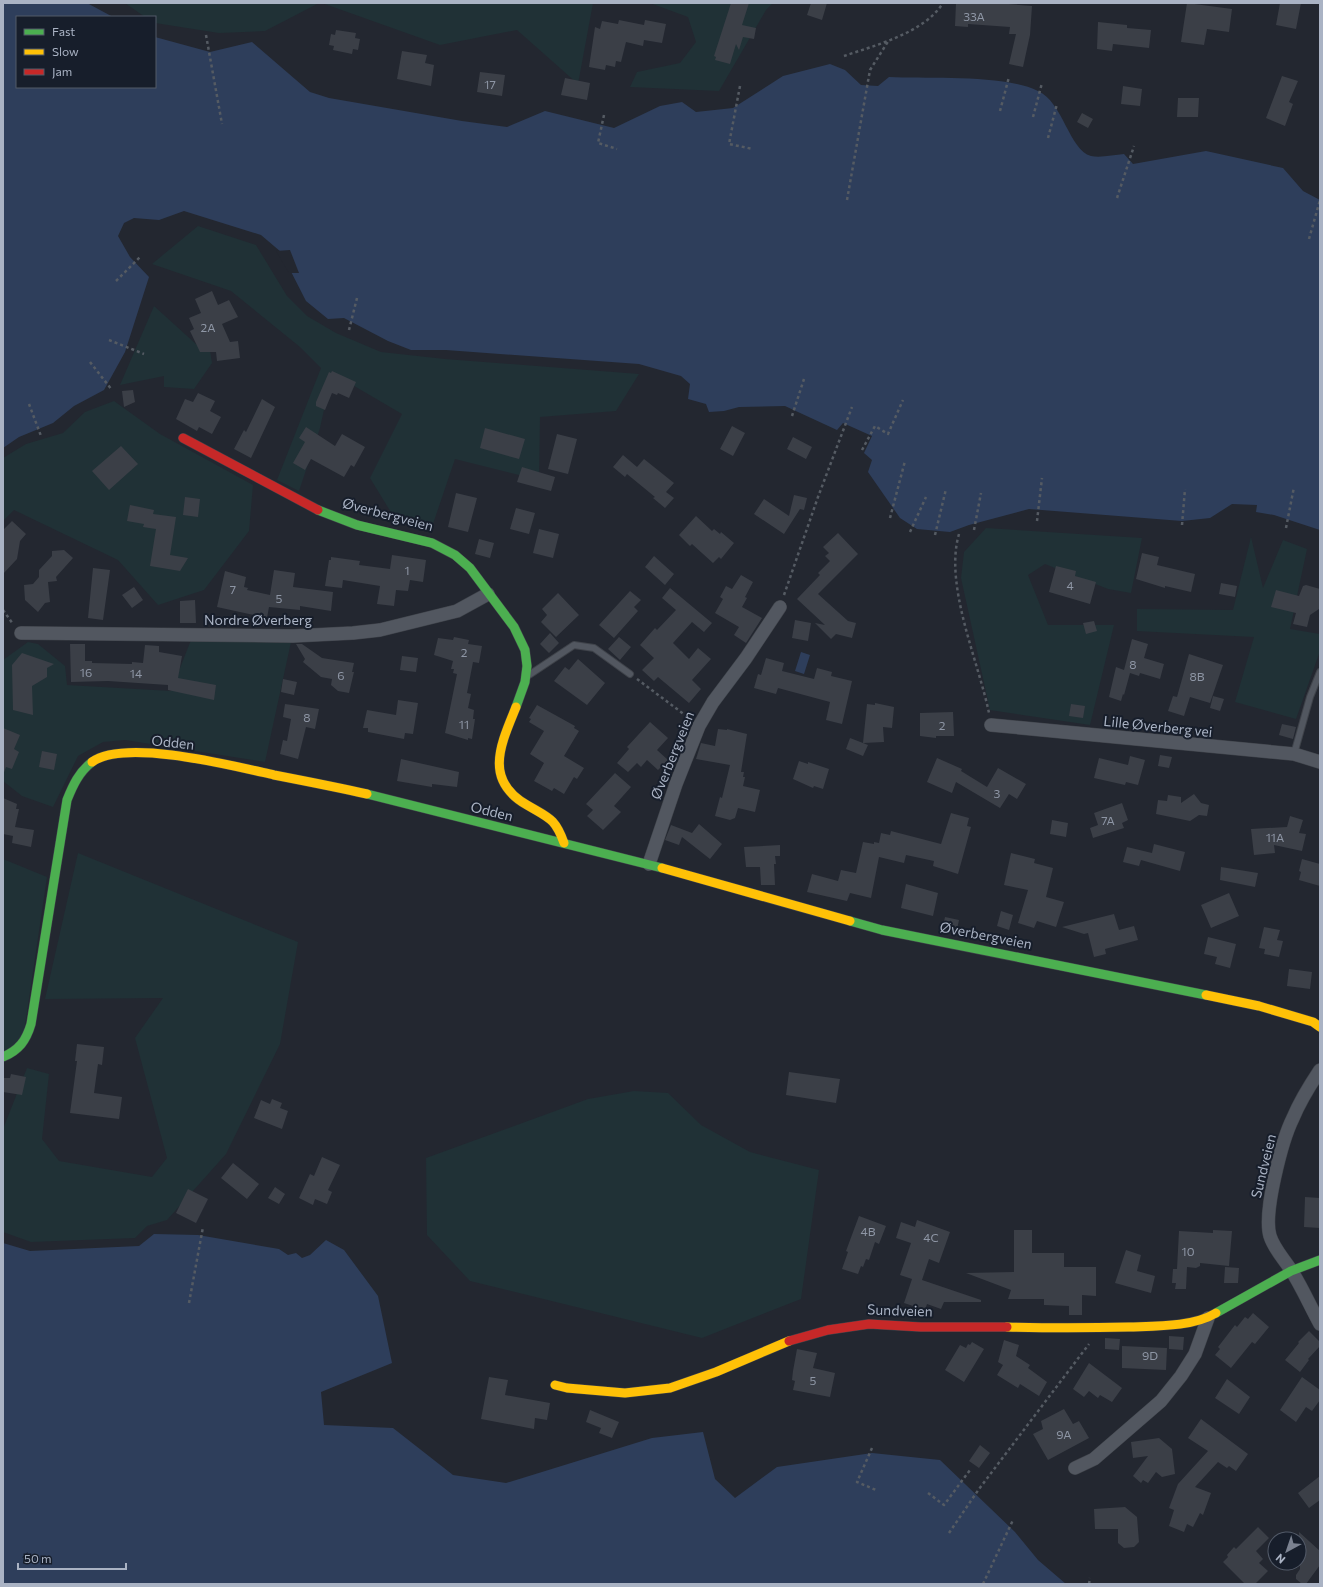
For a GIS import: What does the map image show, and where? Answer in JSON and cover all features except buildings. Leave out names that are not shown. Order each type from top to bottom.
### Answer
[{"type":"street","name":"Øverbergveien","points":[[183,438],[321,511],[368,528],[432,541],[467,565],[517,632],[525,651],[527,676],[501,748],[501,778],[509,790],[522,803],[547,816],[559,827],[564,843],[649,864],[882,930],[1259,1006],[1313,1022],[1320,1027]]},
{"type":"street","name":"Nordre Øverberg","points":[[21,633],[293,636],[353,633],[380,630],[457,610],[488,594]]},
{"type":"street","name":"Øverbergveien","points":[[649,864],[676,784],[699,726],[713,702],[746,658],[780,607]]},
{"type":"street","name":"Lille Øverberg vei","points":[[991,725],[1294,754],[1320,762]]},
{"type":"street","name":"Odden","points":[[3,1057],[15,1053],[24,1042],[33,1017],[67,800],[73,784],[84,768],[99,757],[119,753],[179,755],[357,792],[564,843]]},
{"type":"street","name":"Sundveien","points":[[1320,1070],[1292,1119],[1283,1145],[1270,1204],[1268,1226],[1270,1236],[1320,1324]]},
{"type":"street","points":[[1291,1271],[1320,1260]]},
{"type":"street","name":"Sundveien","points":[[555,1385],[567,1388],[625,1393],[670,1388],[716,1372],[784,1342],[828,1330],[869,1324],[921,1327],[1101,1328],[1164,1326],[1208,1318],[1291,1271]]},
{"type":"street","points":[[1075,1468],[1094,1459],[1161,1401],[1181,1376],[1195,1354],[1208,1318]]},
{"type":"lane","points":[[527,676],[574,645],[594,648],[630,674]]},
{"type":"lane","points":[[1294,754],[1310,697],[1320,672]]},
{"type":"path","points":[[844,56],[889,40],[916,28],[943,3]]},
{"type":"path","points":[[206,35],[222,124]]},
{"type":"path","points":[[848,200],[870,70],[889,40]]},
{"type":"path","points":[[1000,112],[1009,77]]},
{"type":"path","points":[[1032,117],[1042,83]]},
{"type":"path","points":[[740,86],[729,144],[754,149]]},
{"type":"path","points":[[1048,138],[1057,104]]},
{"type":"path","points":[[604,115],[598,143],[616,148]]},
{"type":"path","points":[[1118,198],[1134,146]]},
{"type":"path","points":[[1308,239],[1320,200]]},
{"type":"path","points":[[116,281],[141,256]]},
{"type":"path","points":[[349,330],[357,298]]},
{"type":"path","points":[[109,340],[144,354]]},
{"type":"path","points":[[90,362],[112,390]]},
{"type":"path","points":[[792,416],[804,379]]},
{"type":"path","points":[[862,450],[875,426],[888,434],[903,400]]},
{"type":"path","points":[[28,404],[41,436]]},
{"type":"path","points":[[780,607],[818,497],[852,407],[845,431]]},
{"type":"path","points":[[890,518],[905,461]]},
{"type":"path","points":[[1037,521],[1042,478]]},
{"type":"path","points":[[1286,528],[1294,487]]},
{"type":"path","points":[[935,535],[946,489]]},
{"type":"path","points":[[1182,525],[1185,489]]},
{"type":"path","points":[[974,530],[981,493]]},
{"type":"path","points":[[910,532],[926,498]]},
{"type":"path","points":[[960,534],[955,550],[955,574],[959,600],[985,692],[991,725]]},
{"type":"path","points":[[630,674],[699,726]]},
{"type":"path","points":[[190,1303],[203,1227]]},
{"type":"path","points":[[949,1533],[984,1482],[1101,1328]]},
{"type":"path","points":[[872,1448],[857,1482],[876,1490]]},
{"type":"path","points":[[928,1493],[944,1505],[970,1470]]},
{"type":"path","points":[[983,1584],[1013,1520]]},
{"type":"path","points":[[1089,1584],[1090,1578]]},
{"type":"shaded area","points":[[125,3],[319,3],[265,31],[219,33],[156,23],[156,16],[144,16]]},
{"type":"shaded area","points":[[322,3],[593,3],[578,84],[517,30],[440,45]]},
{"type":"shaded area","points":[[650,3],[773,3],[766,10],[719,91],[630,87],[637,72],[680,63],[696,42],[688,17]]},
{"type":"shaded area","points":[[198,226],[256,245],[287,296],[307,316],[336,333],[381,352],[445,359],[639,374],[616,411],[540,417],[539,480],[455,459],[433,524],[392,514],[370,478],[402,414],[332,373],[320,428],[299,491],[277,480],[321,368],[300,347],[231,291],[152,264]]},
{"type":"shaded area","points":[[154,306],[197,345],[209,344],[212,363],[194,389],[164,387],[164,376],[120,385]]},
{"type":"shaded area","points":[[114,401],[160,434],[253,485],[249,531],[204,590],[158,605],[118,560],[14,510],[3,521],[3,458],[26,444],[63,433],[85,412]]},
{"type":"shaded area","points":[[986,528],[1142,538],[1131,593],[1108,589],[1045,564],[1028,575],[1048,625],[1114,625],[1090,725],[990,710],[961,578],[964,552]]},
{"type":"shaded area","points":[[1251,537],[1263,588],[1283,540],[1307,549],[1290,629],[1320,634],[1320,651],[1296,719],[1235,702],[1254,637],[1137,631],[1137,609],[1233,610]]},
{"type":"shaded area","points":[[191,640],[291,642],[265,762],[125,740],[103,742],[78,756],[53,807],[22,796],[3,781],[3,660],[28,642],[38,644],[65,666],[67,685],[171,691]]},
{"type":"shaded area","points":[[78,853],[298,942],[280,1044],[226,1154],[167,1220],[147,1226],[135,1238],[31,1242],[3,1232],[3,1129],[27,1068],[49,1074],[42,1139],[59,1161],[152,1177],[167,1158],[135,1038],[163,998],[45,999]]},
{"type":"shaded area","points":[[3,859],[47,877],[23,1039],[3,1055]]},
{"type":"shaded area","points":[[634,1091],[668,1093],[701,1125],[750,1152],[819,1170],[801,1299],[702,1338],[470,1281],[427,1235],[426,1158],[588,1099]]},
{"type":"water","points":[[3,3],[87,3],[111,16],[16,16],[16,88],[156,88],[156,37],[210,52],[252,42],[310,92],[329,98],[462,121],[507,127],[545,111],[614,128],[660,106],[682,102],[696,112],[733,108],[783,76],[830,64],[845,70],[861,85],[878,86],[889,77],[965,78],[1006,82],[1023,86],[1038,91],[1047,97],[1054,105],[1077,145],[1083,152],[1091,156],[1103,157],[1124,154],[1133,164],[1206,151],[1283,168],[1303,191],[1320,200],[1320,530],[1274,515],[1256,512],[1257,505],[1232,504],[1210,518],[1182,521],[1029,509],[969,525],[950,532],[917,529],[900,518],[868,472],[872,460],[864,453],[872,436],[843,423],[837,430],[785,406],[739,407],[724,411],[709,412],[706,404],[688,399],[690,384],[681,376],[639,364],[446,350],[411,350],[388,341],[344,318],[328,319],[306,301],[281,252],[261,235],[184,211],[159,220],[134,218],[124,223],[118,236],[130,257],[149,277],[125,352],[104,390],[74,406],[53,423],[19,437],[3,448]]},
{"type":"water","points":[[801,652],[810,655],[804,674],[795,671]]},
{"type":"water","points":[[154,1234],[198,1235],[279,1249],[288,1255],[296,1253],[302,1258],[310,1255],[326,1240],[344,1250],[378,1296],[392,1363],[321,1392],[324,1425],[393,1428],[453,1475],[506,1483],[652,1438],[703,1432],[715,1479],[735,1498],[777,1467],[872,1453],[940,1460],[1015,1532],[1038,1560],[1066,1584],[3,1584],[3,1243],[30,1251],[139,1246]]},
{"type":"pier","points":[[290,250],[299,273],[289,273],[276,251]]},
{"type":"traffic: fast","points":[[318,510],[357,525],[432,543],[455,555],[470,568],[514,627],[525,650],[527,666],[525,682],[516,707]]},
{"type":"traffic: fast","points":[[3,1057],[18,1048],[27,1035],[31,1024],[67,800],[77,779],[83,770],[92,762]]},
{"type":"traffic: fast","points":[[367,794],[662,868]]},
{"type":"traffic: fast","points":[[850,921],[882,930],[1206,995]]},
{"type":"traffic: fast","points":[[1216,1313],[1291,1271],[1320,1260]]},
{"type":"traffic: slow","points":[[516,707],[501,748],[499,760],[500,773],[505,784],[513,795],[546,816],[554,823],[558,828],[564,843]]},
{"type":"traffic: slow","points":[[92,762],[108,755],[129,753],[154,753],[180,756],[367,794]]},
{"type":"traffic: slow","points":[[662,868],[850,921]]},
{"type":"traffic: slow","points":[[1206,995],[1259,1006],[1313,1022],[1320,1027]]},
{"type":"traffic: slow","points":[[1007,1327],[1083,1328],[1162,1326],[1196,1321],[1207,1318],[1216,1313]]},
{"type":"traffic: slow","points":[[555,1385],[567,1388],[625,1393],[670,1388],[716,1372],[789,1341]]},
{"type":"traffic: jam","points":[[183,438],[318,510]]},
{"type":"traffic: jam","points":[[789,1341],[828,1330],[869,1324],[921,1327],[1007,1327]]}]
